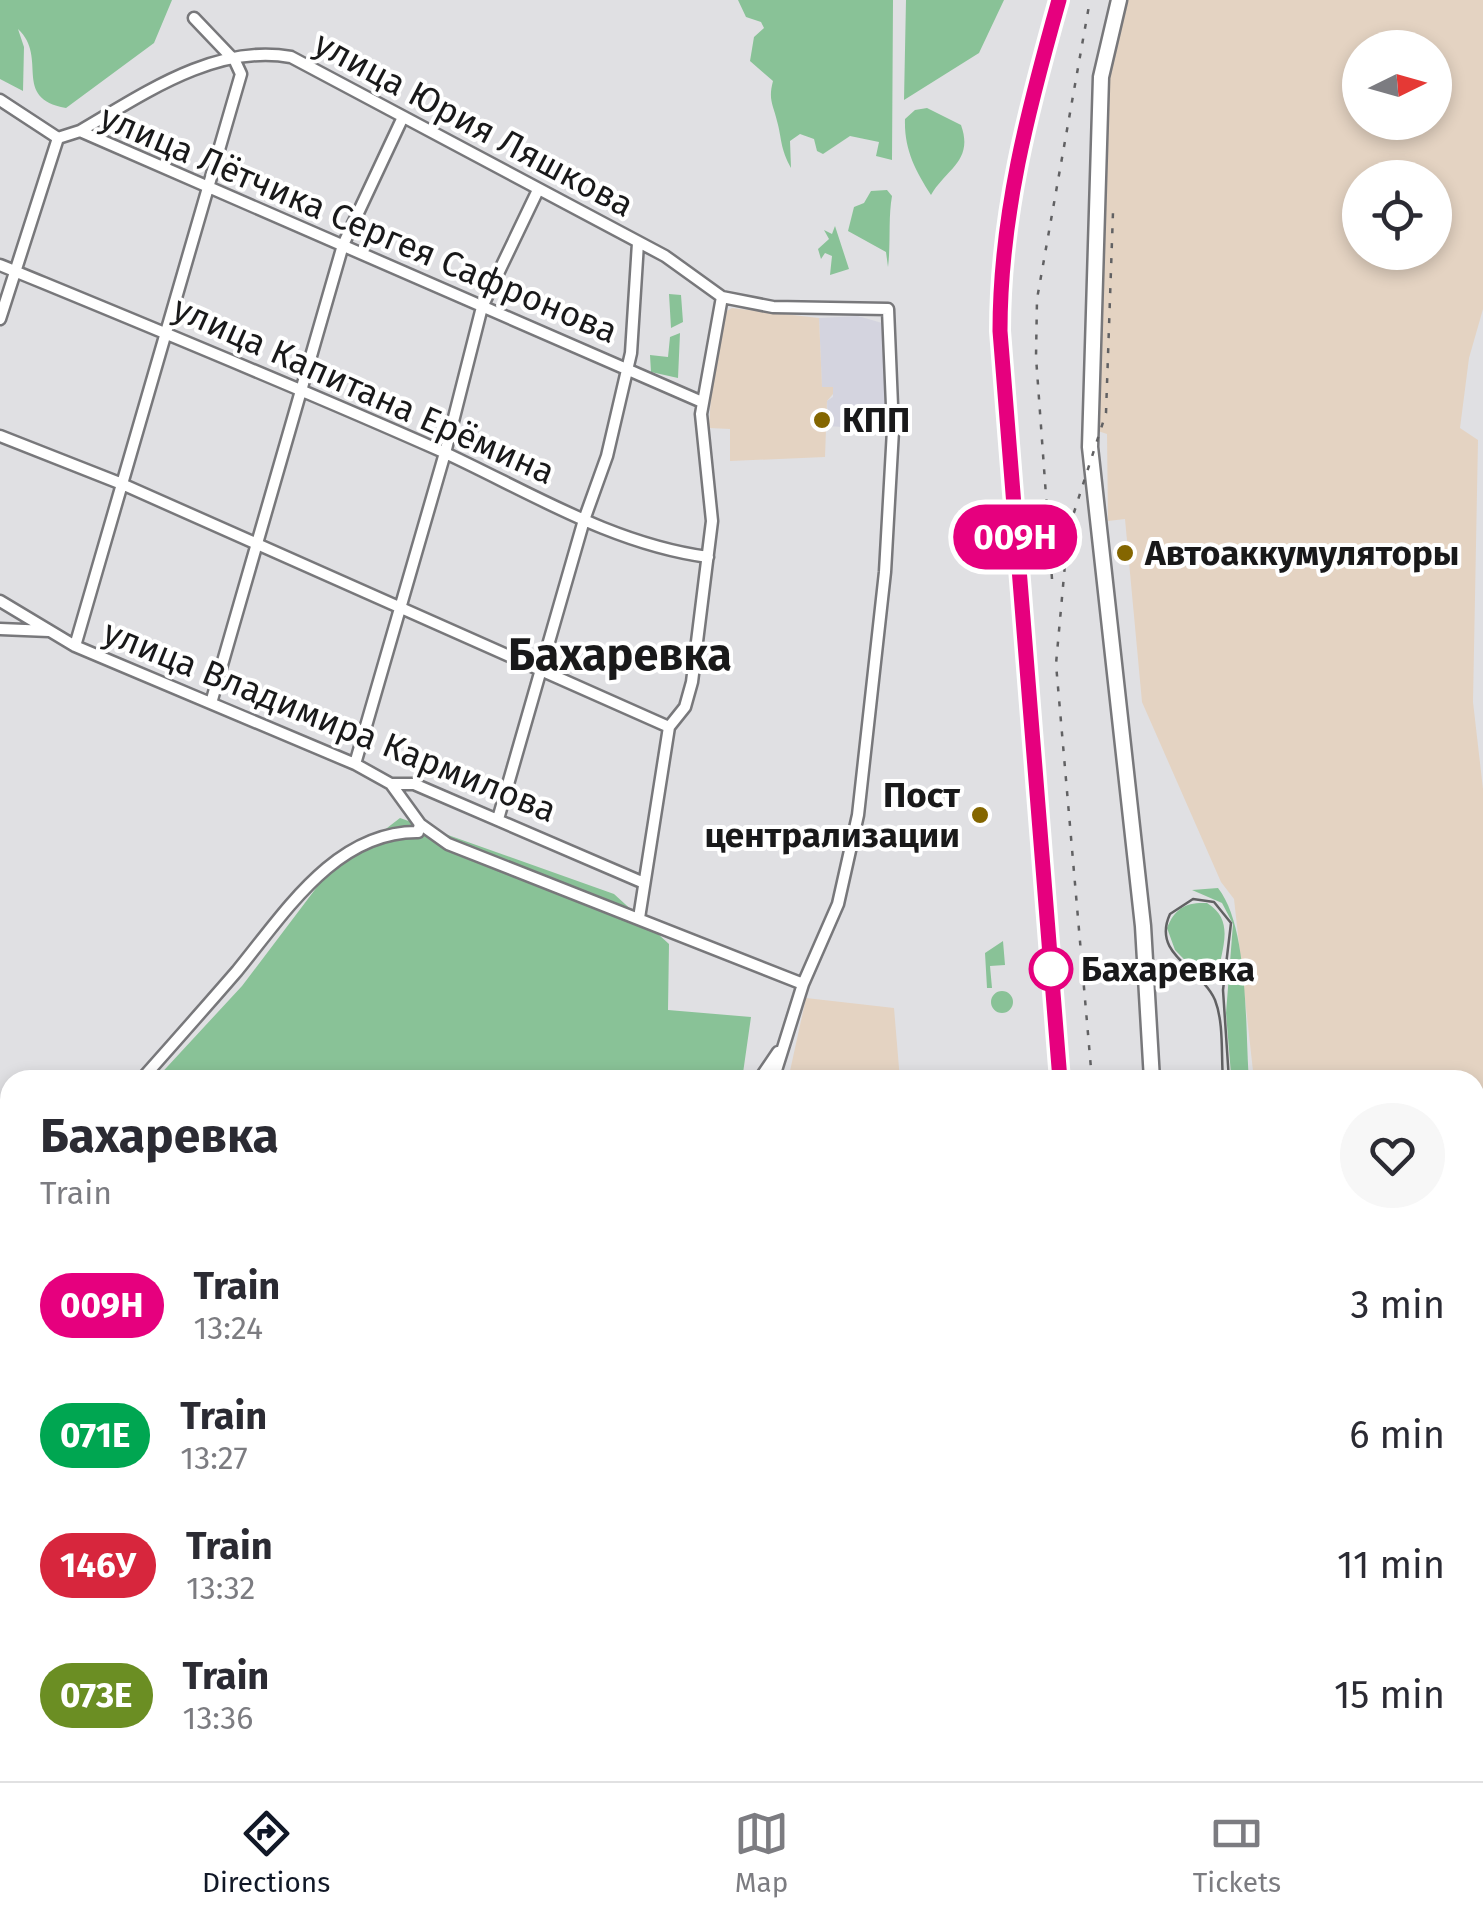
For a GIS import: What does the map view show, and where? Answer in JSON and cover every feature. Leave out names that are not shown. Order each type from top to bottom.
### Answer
[{"type":"main road","points":[[1119,0],[1100,96],[1090,447],[1143,926],[1151,1070]]},
{"type":"street","points":[[75,646],[241,74],[235,60],[194,18]]},
{"type":"street","name":"улица Юрия Ляшкова","points":[[80,132],[163,82],[235,60],[268,54],[291,58],[681,266],[722,297]]},
{"type":"street","name":"улица Лётчика Сергея Сафронова","points":[[0,100],[58,138],[80,132],[702,402]]},
{"type":"street","points":[[211,703],[343,245],[403,117]]},
{"type":"street","points":[[0,319],[58,138]]},
{"type":"street","points":[[354,764],[445,453],[482,307],[538,190]]},
{"type":"street","points":[[498,819],[584,520],[607,456],[628,370],[638,243]]},
{"type":"street","name":"улица Капитана Ерёмина","points":[[0,265],[167,330],[445,453],[584,520],[656,549],[708,557]]},
{"type":"street","points":[[639,918],[669,727],[685,708],[690,690],[708,557],[712,511],[701,448],[702,402],[722,297],[773,308],[888,309],[890,483],[863,785],[838,904],[803,984],[776,1070]]},
{"type":"street","points":[[0,436],[122,484],[544,668],[669,727]]},
{"type":"street","name":"улица Владимира Кармилова","points":[[0,601],[75,646],[354,764],[392,784],[414,784],[644,883]]},
{"type":"street","points":[[0,629],[50,630]]},
{"type":"street","points":[[392,784],[420,824],[448,844],[803,984]]},
{"type":"street","points":[[149,1070],[302,890],[366,844],[392,832],[418,832],[420,824]]},
{"type":"street","points":[[765,1070],[782,1044]]},
{"type":"shaded area","points":[[1128,0],[1483,0],[1483,309],[1469,358],[1460,428],[1478,440],[1473,702],[1483,789],[1483,1070],[1253,1070],[1234,899],[1221,882],[1142,702],[1125,519],[1108,521],[1107,434],[1098,431],[1107,89]]},
{"type":"shaded area","points":[[732,308],[819,318],[822,387],[833,387],[827,401],[825,457],[730,461],[730,429],[709,428],[712,379],[725,312]]},
{"type":"shaded area","points":[[858,316],[882,323],[889,424],[870,429],[828,426],[827,401],[833,397],[833,388],[822,388],[819,318]]},
{"type":"shaded area","points":[[806,998],[894,1008],[899,1070],[790,1070]]},
{"type":"green space","points":[[0,0],[172,0],[154,43],[66,108],[40,96],[31,52],[18,29],[24,47],[23,91],[0,79]]},
{"type":"green space","points":[[738,0],[893,0],[892,160],[876,156],[879,142],[850,136],[823,154],[817,151],[814,139],[800,134],[790,141],[791,168],[772,102],[773,81],[750,61],[754,37],[764,28],[761,22],[746,17]]},
{"type":"green space","points":[[906,0],[1004,0],[979,53],[904,100]]},
{"type":"green space","points":[[927,108],[961,125],[964,137],[961,156],[931,195],[912,159],[905,130],[905,119],[915,110]]},
{"type":"green space","points":[[887,190],[892,196],[888,267],[886,252],[848,231],[854,207],[864,203],[871,191]]},
{"type":"green space","points":[[835,226],[849,269],[830,275],[832,256],[825,253],[821,259],[818,249],[829,239],[824,230],[832,234]]},
{"type":"green space","points":[[669,294],[681,295],[683,322],[671,328]]},
{"type":"green space","points":[[680,333],[678,378],[651,372],[650,355],[668,357],[670,337]]},
{"type":"green space","points":[[400,818],[614,894],[669,944],[668,1010],[751,1017],[743,1070],[164,1070],[242,986],[326,875]]},
{"type":"green space","points":[[1218,888],[1235,927],[1246,1007],[1249,1070],[1231,1070],[1226,1013],[1233,924],[1222,903],[1192,890]]},
{"type":"green space","points":[[1207,903],[1222,919],[1224,929],[1217,982],[1209,985],[1175,950],[1167,928],[1182,908]]},
{"type":"green space","points":[[1003,941],[1005,965],[990,966],[992,988],[987,988],[985,953]]},
{"type":"green space","points":[[1002,991],[1010,994],[1010,1010],[1002,1013],[994,1010],[991,1002],[994,994]]},
{"type":"tram line","points":[[1223,1070],[1215,1000],[1167,940],[1170,914],[1193,899],[1214,902],[1231,923],[1223,990],[1228,1070]]},
{"type":"railway","points":[[1058,0],[1011,205],[1000,331],[1059,1070]]},
{"type":"railway","points":[[1052,579],[1036,357],[1037,299],[1090,0]]},
{"type":"railway","points":[[1091,1070],[1056,664],[1068,531],[1106,413],[1113,212]]},
{"type":"train","name":"009Н","points":[[1059,0],[1013,178],[1004,247],[1000,331],[1059,1070]]},
{"type":"place","name":"КПП","points":[[822,420]]},
{"type":"place","name":"Автоаккумуляторы","points":[[1125,553]]},
{"type":"place","name":"Пост централизации","points":[[980,815]]},
{"type":"place","name":"Бахаревка","points":[[1051,969]]},
{"type":"district","name":"Бахаревка","points":[[620,655]]}]
